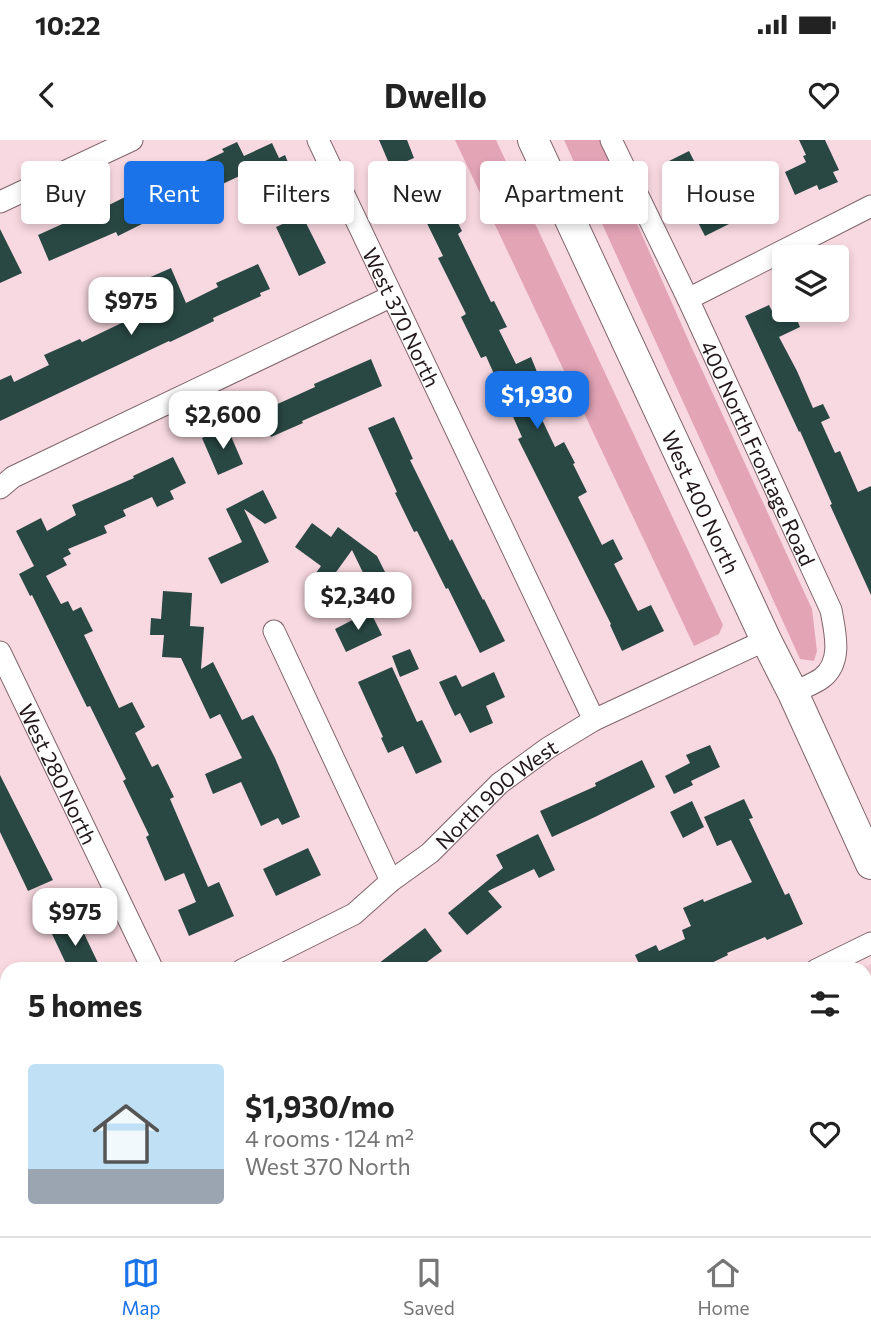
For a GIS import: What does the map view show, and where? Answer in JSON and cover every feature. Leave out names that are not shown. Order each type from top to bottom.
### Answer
[{"type":"main road","name":"West 400 North","points":[[533,140],[871,864]]},
{"type":"street","points":[[0,202],[132,140]]},
{"type":"street","name":"West 370 North","points":[[318,140],[594,720]]},
{"type":"street","name":"400 North Frontage Road","points":[[611,140],[688,299],[831,610],[836,659],[824,677],[793,693]]},
{"type":"street","points":[[688,299],[871,206]]},
{"type":"street","points":[[0,488],[13,477],[392,296]]},
{"type":"street","points":[[274,631],[391,881]]},
{"type":"street","name":"North 900 West","points":[[258,962],[354,914],[391,881],[430,853],[500,783],[548,748],[594,720],[766,640]]},
{"type":"street","name":"West 280 North","points":[[0,652],[149,962]]},
{"type":"street","points":[[832,962],[871,943]]},
{"type":"shaded area","points":[[455,140],[496,140],[506,161],[480,161],[480,193]]},
{"type":"shaded area","points":[[564,140],[600,140],[609,161],[574,161]]},
{"type":"shaded area","points":[[495,224],[535,224],[723,625],[719,634],[694,646]]},
{"type":"shaded area","points":[[602,224],[637,224],[812,609],[817,651],[814,661],[800,659]]},
{"type":"building","points":[[379,140],[407,140],[414,158],[407,161],[388,161]]},
{"type":"building","points":[[799,140],[825,140],[839,170],[833,172],[838,182],[819,190],[817,185],[795,195],[785,172],[806,162],[803,156],[806,155]]},
{"type":"building","points":[[237,142],[244,156],[272,143],[279,158],[285,155],[287,161],[238,161],[238,177],[224,183],[224,161],[205,161],[224,152],[222,149]]},
{"type":"building","points":[[689,151],[694,161],[669,161]]},
{"type":"building","points":[[124,198],[124,224],[142,224],[118,236],[116,232],[49,261],[38,235],[62,224],[110,224],[110,204]]},
{"type":"building","points":[[282,224],[306,224],[326,263],[299,276],[276,227]]},
{"type":"building","points":[[427,224],[458,224],[462,231],[458,234],[491,302],[494,301],[507,327],[499,330],[516,364],[531,357],[539,377],[530,381],[540,405],[536,407],[555,447],[564,442],[575,463],[573,464],[587,492],[578,497],[602,545],[613,539],[623,559],[614,564],[638,611],[651,605],[664,631],[622,651],[518,439],[522,437],[486,356],[481,358],[461,317],[466,314],[438,258],[443,256]]},
{"type":"building","points":[[699,224],[729,224],[705,236]]},
{"type":"building","points":[[0,229],[22,273],[0,283]]},
{"type":"building","points":[[258,264],[270,289],[260,293],[261,296],[213,318],[214,321],[0,421],[0,380],[11,375],[14,382],[49,365],[44,355],[80,339],[82,342],[157,306],[146,279],[171,268],[186,303],[218,287],[216,283]]},
{"type":"building","points":[[769,305],[772,322],[798,322],[800,327],[779,337],[813,408],[823,404],[830,418],[821,422],[835,453],[840,451],[858,492],[871,486],[871,595],[800,431],[745,316]]},
{"type":"building","points":[[371,359],[382,386],[271,437],[260,412]]},
{"type":"building","points":[[394,417],[413,459],[410,460],[450,541],[452,539],[505,641],[480,653],[417,531],[414,532],[368,428]]},
{"type":"building","points":[[227,427],[243,464],[218,475],[202,438]]},
{"type":"building","points":[[173,457],[186,483],[170,491],[174,499],[157,507],[152,497],[123,510],[126,516],[104,526],[107,533],[68,549],[71,554],[63,558],[67,565],[46,576],[61,604],[68,601],[73,611],[81,607],[93,631],[84,635],[119,708],[132,702],[145,727],[135,733],[152,767],[158,764],[174,797],[170,799],[208,887],[219,882],[234,916],[189,936],[178,910],[196,902],[184,873],[165,881],[146,837],[149,835],[123,781],[126,779],[19,574],[34,566],[16,531],[41,518],[47,531],[76,515],[72,505],[134,478],[133,476]]},
{"type":"building","points":[[263,490],[277,518],[265,524],[244,509],[269,562],[221,584],[208,558],[242,542],[226,509]]},
{"type":"building","points":[[312,523],[331,537],[338,527],[377,556],[387,576],[369,585],[352,550],[326,586],[313,577],[321,566],[295,547]]},
{"type":"building","points":[[163,591],[192,593],[190,626],[204,627],[201,669],[213,662],[242,720],[253,715],[300,817],[282,825],[278,818],[261,826],[241,782],[213,794],[205,774],[242,758],[220,714],[210,719],[181,658],[162,657],[164,635],[150,635],[151,618],[161,619]]},
{"type":"building","points":[[370,611],[382,635],[346,652],[335,629]]},
{"type":"building","points":[[410,649],[419,669],[400,677],[392,656]]},
{"type":"building","points":[[392,667],[417,722],[422,720],[442,762],[416,774],[403,746],[388,753],[358,682]]},
{"type":"building","points":[[494,672],[505,697],[486,706],[493,723],[470,733],[460,713],[455,716],[439,682],[456,675],[462,687]]},
{"type":"building","points":[[710,745],[720,767],[691,781],[693,785],[674,794],[665,776],[690,763],[686,755]]},
{"type":"building","points":[[642,760],[655,787],[552,837],[540,811],[596,786],[595,783]]},
{"type":"building","points":[[0,775],[53,880],[28,891],[0,832]]},
{"type":"building","points":[[744,799],[753,818],[749,819],[785,895],[789,893],[803,924],[767,940],[765,937],[727,953],[728,955],[714,962],[638,962],[635,955],[656,945],[659,951],[685,939],[682,930],[691,926],[683,908],[752,882],[731,840],[717,846],[704,817]]},
{"type":"building","points":[[692,801],[704,827],[683,838],[670,812]]},
{"type":"building","points":[[538,834],[555,870],[539,878],[534,869],[488,891],[502,907],[467,935],[448,913],[503,868],[496,855]]},
{"type":"building","points":[[308,848],[321,875],[276,896],[263,869]]},
{"type":"building","points":[[78,921],[98,962],[65,962],[52,934]]},
{"type":"building","points":[[425,928],[442,951],[427,962],[380,962]]}]
